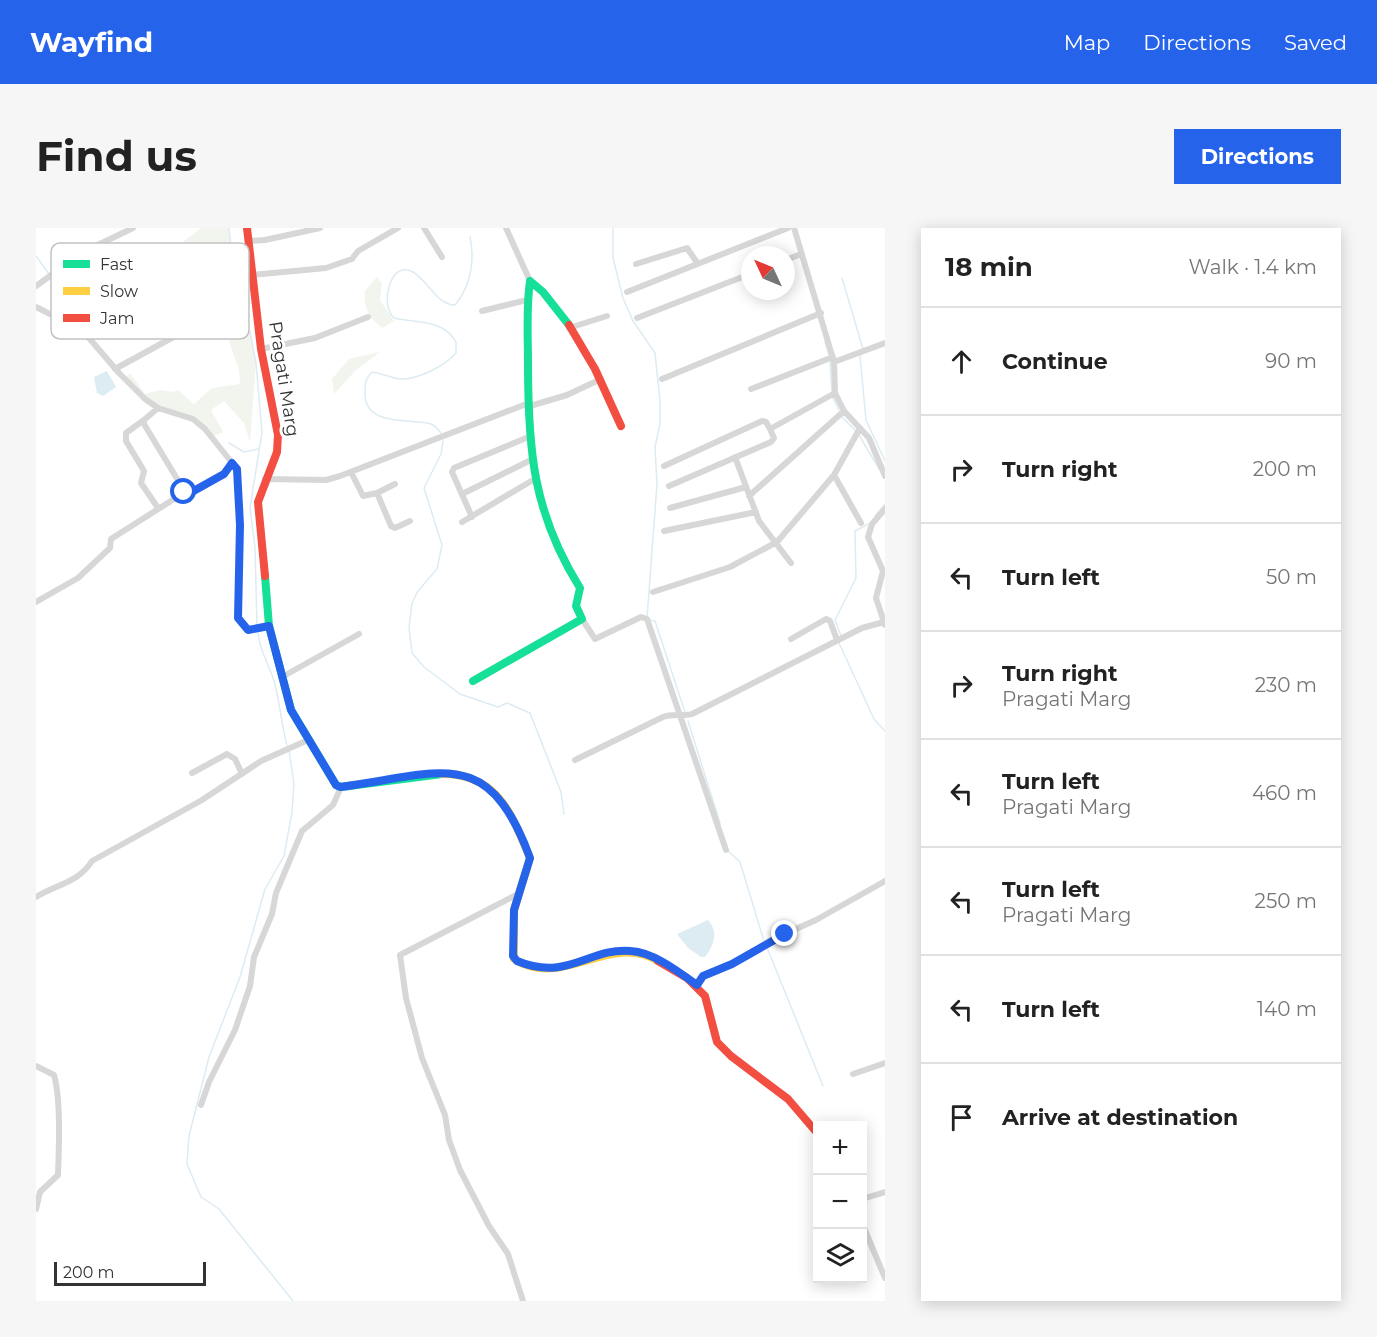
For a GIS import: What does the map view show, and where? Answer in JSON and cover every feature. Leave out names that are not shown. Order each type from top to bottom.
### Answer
[{"type":"street","points":[[102,243],[133,228]]},
{"type":"street","name":"Pragati Marg","points":[[247,228],[248,241]]},
{"type":"street","points":[[248,241],[265,240],[320,228]]},
{"type":"street","points":[[252,275],[328,268],[352,259],[358,251],[398,228]]},
{"type":"street","points":[[424,228],[442,257]]},
{"type":"street","points":[[627,292],[788,228]]},
{"type":"street","points":[[794,228],[821,313],[833,360],[835,393],[844,411],[869,438],[885,476]]},
{"type":"street","points":[[511,230],[530,281],[527,300],[531,460],[533,480],[545,520],[563,566],[580,588],[576,606],[595,639],[641,617],[647,619],[682,715],[726,850]]},
{"type":"street","points":[[636,264],[687,248],[698,264]]},
{"type":"street","name":"Pragati Marg","points":[[249,250],[261,349],[279,435],[277,452],[258,502],[269,626],[291,710],[336,785],[340,787]]},
{"type":"street","points":[[795,256],[801,254]]},
{"type":"street","points":[[36,286],[51,275]]},
{"type":"street","points":[[637,318],[741,278]]},
{"type":"street","points":[[530,281],[543,291],[569,328],[600,379],[621,426]]},
{"type":"street","points":[[482,311],[527,300]]},
{"type":"street","points":[[36,307],[51,315]]},
{"type":"street","points":[[662,379],[821,313]]},
{"type":"street","points":[[569,328],[607,316]]},
{"type":"street","points":[[261,349],[315,339],[368,317]]},
{"type":"street","points":[[90,339],[132,387],[158,408],[193,418],[205,429],[237,469],[240,525],[238,618],[248,630],[269,626]]},
{"type":"street","points":[[115,369],[168,339]]},
{"type":"street","points":[[751,389],[885,343]]},
{"type":"street","points":[[266,479],[326,480],[530,404],[567,395],[600,379]]},
{"type":"street","points":[[770,429],[835,393]]},
{"type":"street","points":[[158,408],[126,433],[126,441],[144,471],[141,483],[158,508]]},
{"type":"street","points":[[749,495],[844,411]]},
{"type":"street","points":[[144,420],[184,492]]},
{"type":"street","points":[[664,466],[762,421],[766,422],[770,429],[773,440],[669,486]]},
{"type":"street","points":[[653,592],[730,567],[764,552],[777,542],[834,475],[860,428]]},
{"type":"street","points":[[472,517],[452,472],[454,468],[531,436]]},
{"type":"street","points":[[735,458],[759,521],[791,563]]},
{"type":"street","points":[[462,494],[531,460]]},
{"type":"street","points":[[36,602],[78,578],[110,548],[111,539],[184,492],[190,493],[224,474],[232,463]]},
{"type":"street","points":[[351,472],[363,496],[377,494],[395,484]]},
{"type":"street","points":[[834,475],[861,523]]},
{"type":"street","points":[[462,522],[533,480]]},
{"type":"street","points":[[670,508],[746,487]]},
{"type":"street","points":[[377,494],[391,526],[395,528],[410,521]]},
{"type":"street","points":[[575,760],[673,713],[693,714],[837,640],[884,624],[876,598],[883,571],[868,537],[872,524],[885,509]]},
{"type":"street","points":[[664,531],[756,512]]},
{"type":"street","points":[[473,681],[582,619]]},
{"type":"street","points":[[790,639],[826,619],[830,621],[837,640]]},
{"type":"street","points":[[282,677],[359,634]]},
{"type":"street","points":[[36,897],[68,884],[82,875],[92,861],[202,800],[261,762],[289,751],[308,740]]},
{"type":"street","points":[[192,774],[227,754],[235,759],[242,774]]},
{"type":"street","points":[[201,1105],[209,1082],[235,1030],[250,986],[254,957],[272,914],[276,893],[302,831],[333,805],[340,787],[434,774],[457,774],[483,782],[510,812],[530,858],[514,910],[513,956],[520,963],[556,970],[614,952],[634,951],[650,957],[697,985],[705,996],[717,1042],[788,1099],[813,1128]]},
{"type":"street","points":[[697,985],[703,976],[732,964],[769,941],[816,920],[885,881]]},
{"type":"street","points":[[521,893],[400,955],[406,998],[422,1058],[445,1115],[449,1140],[460,1170],[484,1216],[508,1254],[523,1301]]},
{"type":"street","points":[[853,1074],[885,1063]]},
{"type":"street","points":[[36,1066],[54,1075],[56,1081],[59,1141],[58,1175],[40,1192],[36,1209]]},
{"type":"street","points":[[867,1197],[885,1192]]},
{"type":"street","points":[[865,1229],[885,1278]]},
{"type":"shaded area","points":[[201,228],[229,228],[231,243],[185,243],[184,241]]},
{"type":"shaded area","points":[[377,277],[382,283],[380,300],[394,321],[382,328],[370,316],[365,303],[365,291]]},
{"type":"shaded area","points":[[249,329],[256,363],[250,442],[244,423],[224,401],[211,410],[223,432],[212,437],[193,419],[158,408],[126,377],[130,373],[145,394],[160,390],[174,392],[178,390],[194,404],[212,388],[240,384],[239,370],[228,339],[249,339]]},
{"type":"shaded area","points":[[380,352],[355,371],[334,394],[332,379],[349,359]]},
{"type":"shaded area","points":[[107,371],[116,387],[103,396],[97,393],[94,377]]},
{"type":"shaded area","points":[[708,920],[713,929],[714,938],[705,957],[701,957],[688,948],[677,934]]},
{"type":"waterway","points":[[229,228],[231,243]]},
{"type":"waterway","points":[[613,228],[613,258],[623,298],[633,321],[655,353],[660,401],[660,424],[655,447],[657,484],[647,618]]},
{"type":"waterway","points":[[441,433],[431,424],[381,417],[372,412],[367,404],[365,384],[372,372],[400,379],[422,375],[445,363],[456,353],[456,342],[444,329],[428,323],[394,318],[390,312],[388,294],[389,286],[398,272],[411,271],[417,274],[442,301],[455,305],[465,290],[472,264],[470,237]]},
{"type":"waterway","points":[[36,256],[49,274]]},
{"type":"waterway","points":[[842,278],[863,349]]},
{"type":"waterway","points":[[249,329],[256,363],[262,432],[250,508],[255,547],[257,627]]},
{"type":"waterway","points":[[825,342],[829,355]]},
{"type":"waterway","points":[[860,356],[866,420],[885,461]]},
{"type":"waterway","points":[[830,362],[832,392]]},
{"type":"waterway","points":[[833,398],[839,410]]},
{"type":"waterway","points":[[842,417],[856,431]]},
{"type":"waterway","points":[[859,435],[879,469]]},
{"type":"waterway","points":[[443,441],[441,454],[424,488],[442,545],[437,569],[418,591],[412,603],[409,627],[412,653],[424,667],[460,694],[498,707],[507,703],[530,713],[561,792],[564,814]]},
{"type":"waterway","points":[[229,443],[244,452],[258,449]]},
{"type":"waterway","points":[[875,516],[885,504]]},
{"type":"waterway","points":[[841,636],[835,620],[856,578],[855,531],[868,524]]},
{"type":"waterway","points":[[650,620],[655,621],[685,712]]},
{"type":"waterway","points":[[258,632],[260,645],[276,689],[287,745]]},
{"type":"waterway","points":[[839,643],[874,719],[885,731]]},
{"type":"waterway","points":[[688,721],[720,823]]},
{"type":"waterway","points":[[289,750],[294,784],[292,812],[284,856],[265,889],[240,977],[209,1057],[189,1136],[187,1164],[201,1197],[219,1209],[293,1301]]},
{"type":"waterway","points":[[727,850],[740,862],[764,941]]},
{"type":"waterway","points":[[766,945],[823,1086]]},
{"type":"traffic: fast","points":[[473,681],[582,619],[576,606],[580,588],[552,533],[536,480],[528,395],[530,281],[543,292],[569,325]]},
{"type":"traffic: fast","points":[[265,576],[269,626],[291,710],[336,785],[341,787],[442,774]]},
{"type":"traffic: slow","points":[[442,774],[477,781],[500,799],[509,812],[530,858],[514,910],[514,959],[532,967],[550,968],[622,953],[640,954],[658,961]]},
{"type":"traffic: jam","points":[[247,228],[249,243]]},
{"type":"traffic: jam","points":[[249,245],[261,349],[278,435],[277,452],[258,502],[265,576]]},
{"type":"traffic: jam","points":[[569,325],[595,369],[621,426]]},
{"type":"traffic: jam","points":[[658,961],[687,978],[705,996],[717,1042],[731,1056],[788,1099],[813,1128]]},
{"type":"route","points":[[184,492],[190,493],[224,474],[232,463],[237,469],[237,504],[240,525],[238,618],[248,630],[269,626],[291,710],[336,785],[340,787],[434,774],[457,774],[483,782],[500,798],[510,812],[530,858],[526,878],[514,910],[514,959],[520,963],[556,970],[627,950],[643,953],[697,985],[703,976],[732,964],[785,934]]}]
